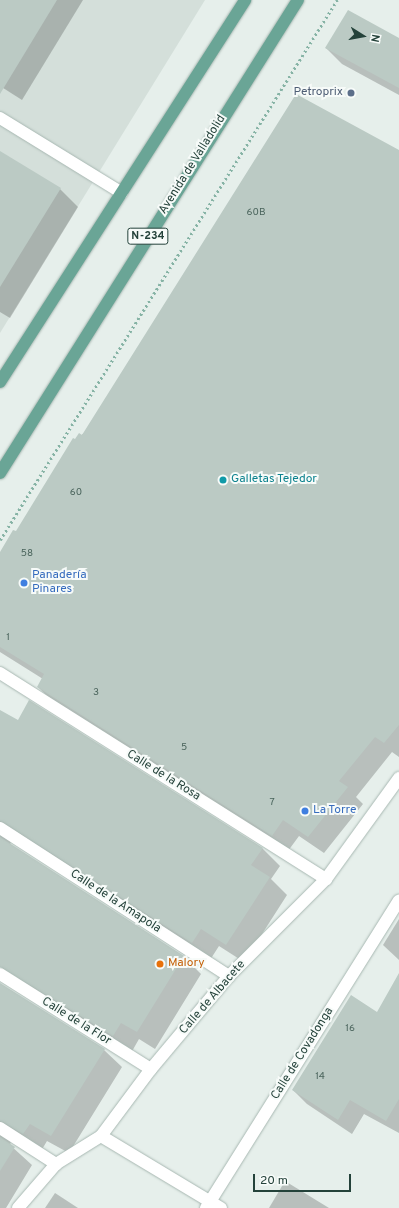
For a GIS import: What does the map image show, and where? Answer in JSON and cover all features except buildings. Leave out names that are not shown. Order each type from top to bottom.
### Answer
[{"type":"main road","points":[[0,382],[245,0]]},
{"type":"main road","name":"Avenida de Valladolid","points":[[0,473],[298,0]]},
{"type":"street","points":[[0,118],[122,193]]},
{"type":"street","name":"Calle de la Rosa","points":[[0,673],[326,879]]},
{"type":"street","name":"Calle de Albacete","points":[[18,1208],[56,1164],[100,1136],[151,1069],[229,976],[326,879],[399,778]]},
{"type":"street","name":"Calle de la Amapola","points":[[0,828],[229,976]]},
{"type":"street","name":"Calle de Covadonga","points":[[208,1205],[399,900]]},
{"type":"street","name":"Calle de la Flor","points":[[0,974],[151,1069]]},
{"type":"street","points":[[0,1128],[56,1164]]},
{"type":"street","points":[[100,1136],[208,1205],[221,1208]]},
{"type":"path","points":[[0,540],[338,0]]},
{"type":"shaded area","points":[[0,0],[205,0],[0,333]]},
{"type":"place","name":"Petroprix","points":[[351,93]]},
{"type":"place","name":"Galletas Tejedor","points":[[223,480]]},
{"type":"place","name":"Panadería Pinares","points":[[24,583]]},
{"type":"place","name":"La Torre","points":[[305,811]]},
{"type":"place","name":"Malory","points":[[160,964]]}]
